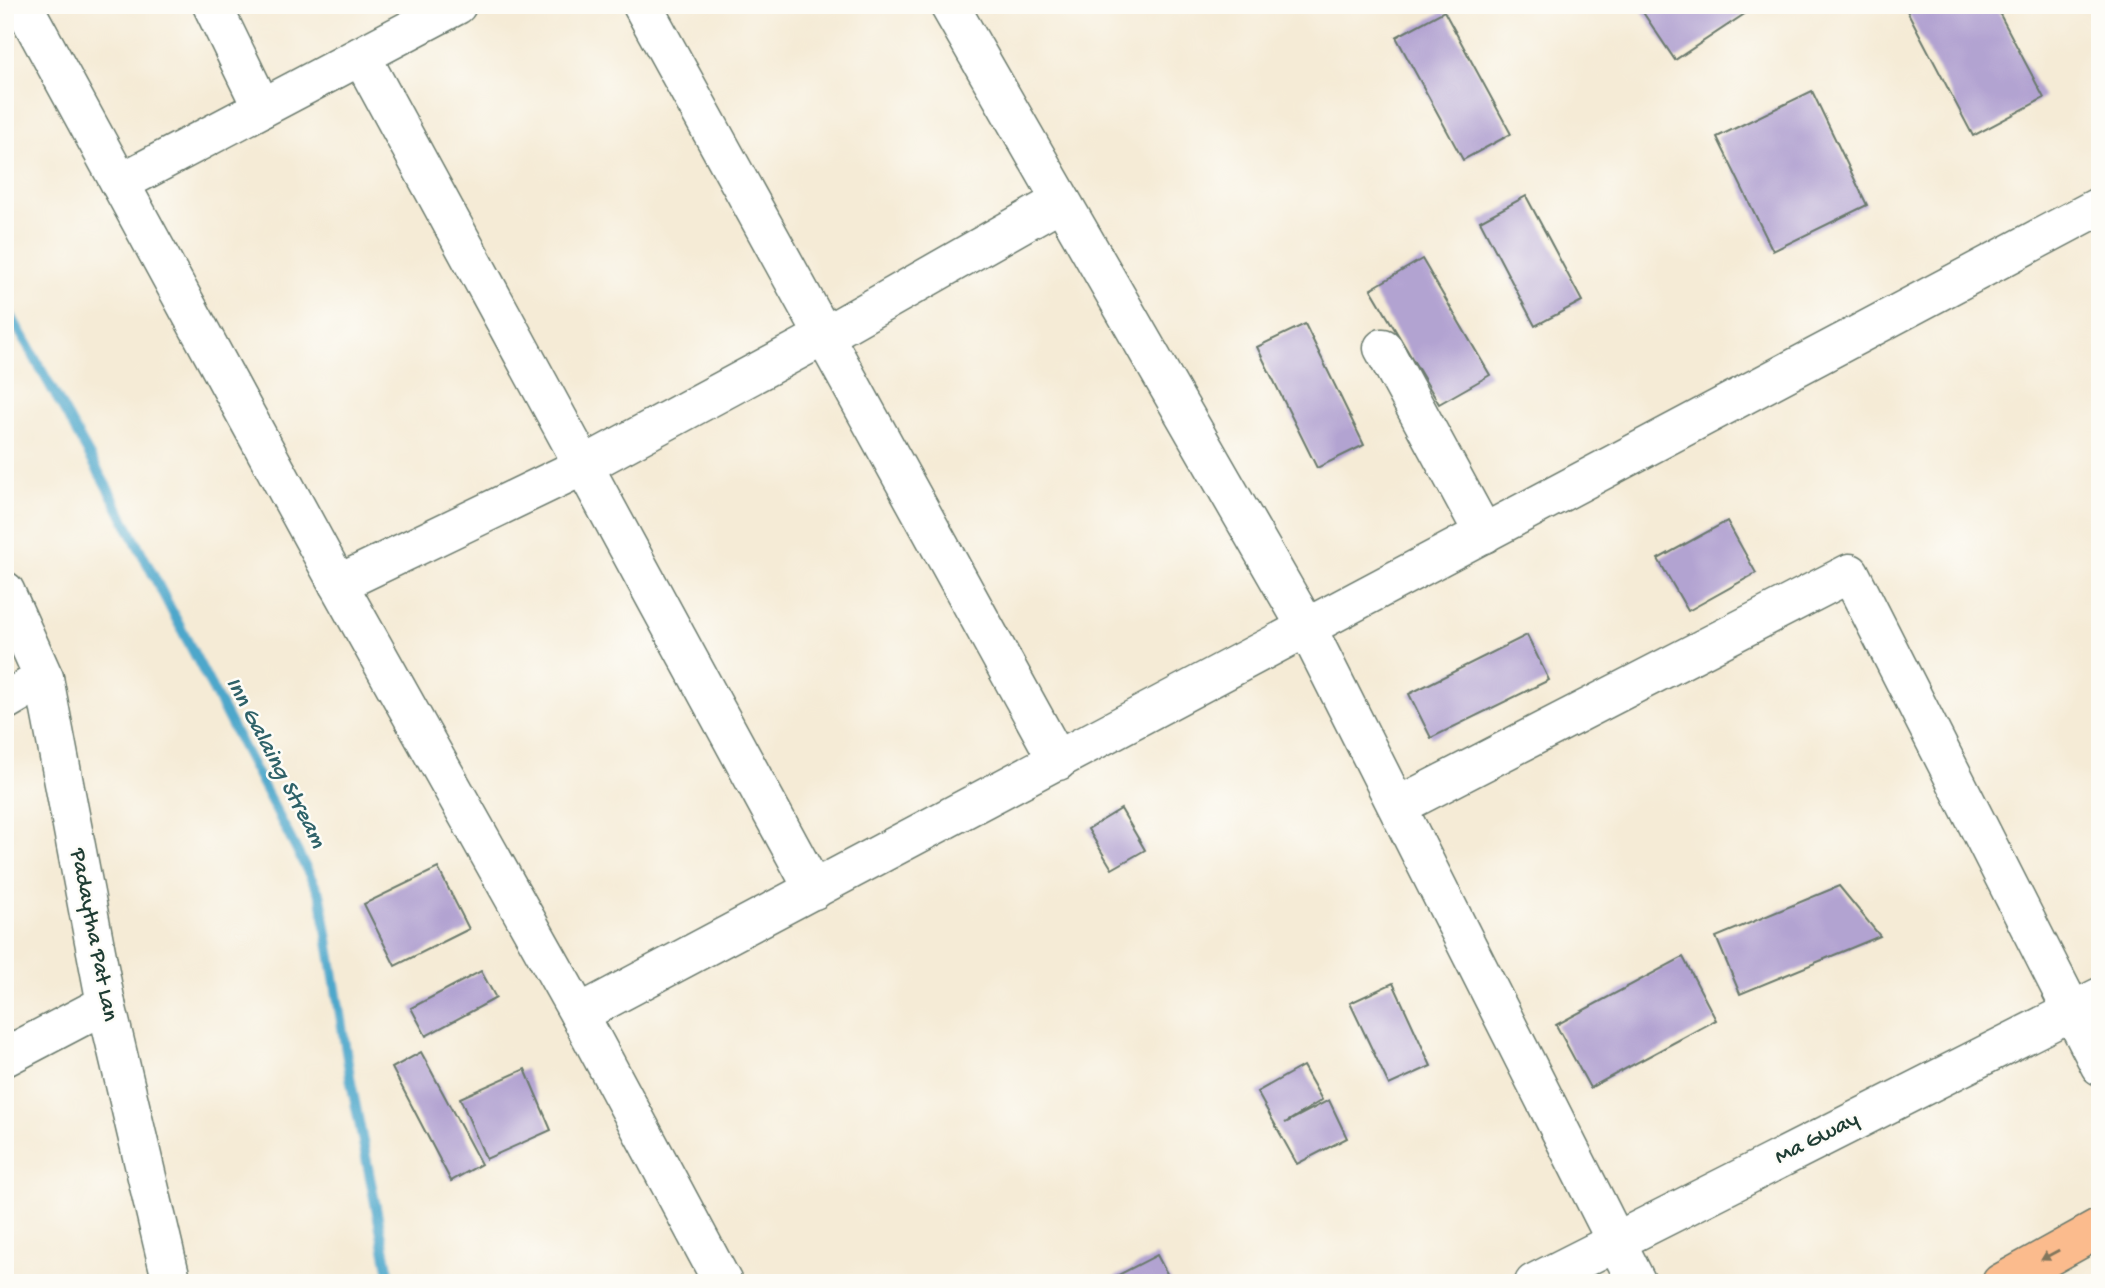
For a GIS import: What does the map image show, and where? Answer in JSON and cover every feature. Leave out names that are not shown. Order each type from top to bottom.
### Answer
[{"type":"main road","points":[[2001,1283],[2100,1228]]},
{"type":"street","points":[[23,5],[338,584],[579,1014],[723,1283]]},
{"type":"street","points":[[212,5],[262,108]]},
{"type":"street","points":[[120,183],[457,5]]},
{"type":"street","points":[[642,5],[1058,761]]},
{"type":"street","points":[[948,5],[1307,628],[1637,1283]]},
{"type":"street","points":[[361,56],[814,890]]},
{"type":"street","points":[[338,584],[583,466],[824,336],[1062,201]]},
{"type":"street","points":[[579,1014],[2100,206]]},
{"type":"street","points":[[1383,348],[1484,534]]},
{"type":"street","points":[[1398,806],[1850,573],[2085,1004],[2100,1066]]},
{"type":"street","name":"Padaytha Pat Lan","points":[[5,591],[44,678],[106,1004],[172,1283]]},
{"type":"street","points":[[5,701],[44,678]]},
{"type":"street","points":[[5,1057],[106,1004]]},
{"type":"street","name":"Ma Gway","points":[[1534,1283],[2085,1004]]},
{"type":"building","points":[[1638,5],[1758,5],[1675,60]]},
{"type":"building","points":[[1904,5],[1995,5],[2044,98],[1973,136]]},
{"type":"building","points":[[1444,11],[1511,134],[1463,160],[1396,37]]},
{"type":"building","points":[[1812,91],[1867,205],[1773,251],[1717,137]]},
{"type":"building","points":[[1526,196],[1582,301],[1535,326],[1480,221]]},
{"type":"building","points":[[1422,259],[1490,375],[1439,404],[1371,289]]},
{"type":"building","points":[[1305,324],[1364,445],[1317,468],[1257,347]]},
{"type":"building","points":[[1727,521],[1756,573],[1688,611],[1658,559]]},
{"type":"building","points":[[1527,635],[1549,680],[1431,738],[1409,694]]},
{"type":"building","points":[[1121,809],[1145,850],[1112,869],[1088,829]]},
{"type":"building","points":[[438,868],[469,929],[395,966],[364,904]]},
{"type":"building","points":[[1839,886],[1880,936],[1740,994],[1716,937]]},
{"type":"building","points":[[1683,957],[1716,1020],[1590,1088],[1556,1025]]},
{"type":"building","points":[[481,971],[496,998],[426,1036],[411,1008]]},
{"type":"building","points":[[1393,983],[1431,1066],[1389,1085],[1350,1003]]},
{"type":"building","points":[[421,1052],[481,1164],[451,1181],[392,1068]]},
{"type":"building","points":[[1303,1066],[1322,1100],[1285,1123],[1329,1100],[1347,1138],[1297,1164],[1257,1092]]},
{"type":"building","points":[[525,1069],[551,1130],[486,1159],[460,1098]]},
{"type":"building","points":[[1157,1255],[1172,1283],[1103,1283]]},
{"type":"waterway","name":"Inn Galaing Stream","points":[[5,305],[112,496],[321,897],[351,1082],[391,1283]]}]
